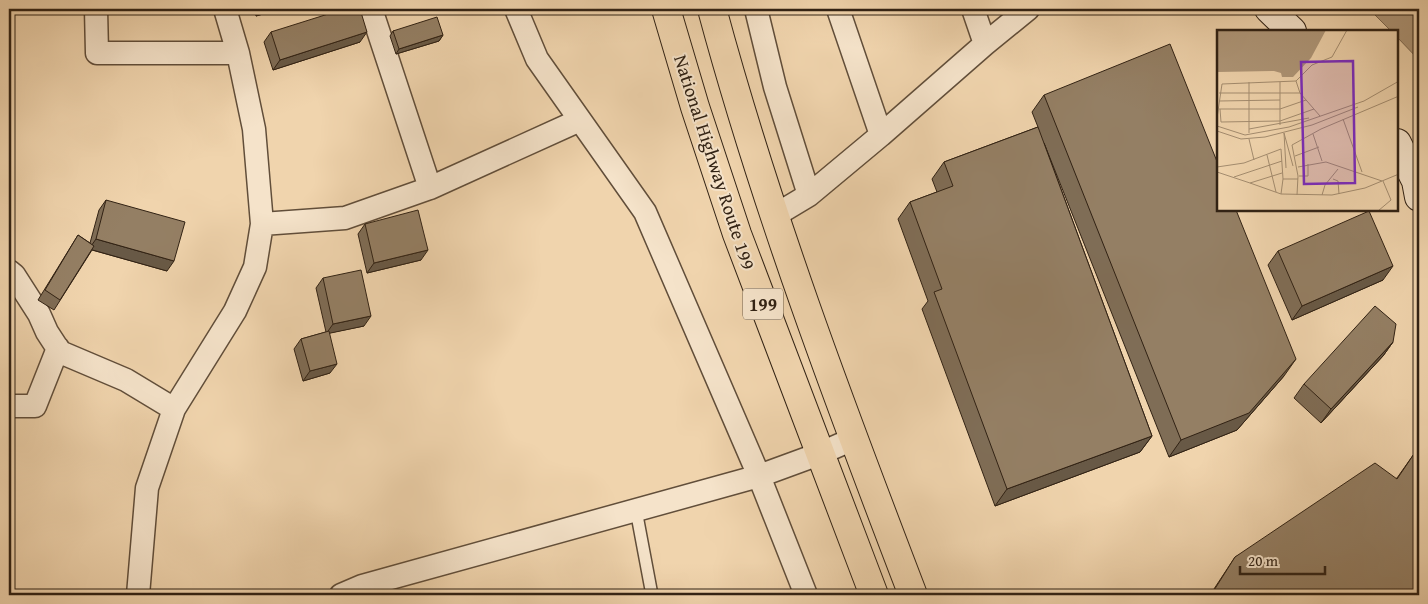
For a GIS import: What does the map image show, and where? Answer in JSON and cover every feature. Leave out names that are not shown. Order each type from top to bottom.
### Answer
[{"type":"highway","name":"National Highway Route 199","points":[[666,9],[736,234],[874,595]]},
{"type":"highway","name":"National Highway Route 199","points":[[712,9],[756,162],[774,216],[853,438],[912,595]]},
{"type":"street","points":[[96,9],[97,54],[238,53]]},
{"type":"street","points":[[138,595],[147,488],[174,410],[235,311],[255,267],[262,224],[254,129],[238,53],[225,9]]},
{"type":"street","points":[[370,9],[430,188]]},
{"type":"street","points":[[516,9],[537,59],[644,212],[760,476],[806,595]]},
{"type":"street","points":[[756,9],[775,87],[809,195]]},
{"type":"street","points":[[838,9],[881,135]]},
{"type":"street","points":[[973,9],[985,44]]},
{"type":"street","points":[[774,216],[809,195],[1028,9]]},
{"type":"street","points":[[1269,9],[1291,30]]},
{"type":"street","points":[[262,224],[345,218],[430,188],[580,120]]},
{"type":"street","points":[[1398,145],[1416,181],[1419,197]]},
{"type":"street","points":[[9,271],[14,275],[39,314],[47,332],[60,352],[126,380],[174,410]]},
{"type":"street","points":[[9,406],[35,406],[58,348]]},
{"type":"street","points":[[341,595],[362,586],[760,476],[819,454],[853,438]]},
{"type":"lane","points":[[636,510],[652,595]]},
{"type":"shaded area","points":[[1369,9],[1419,9],[1419,60],[1398,38],[1398,30],[1390,30]]},
{"type":"building","points":[[344,9],[360,9],[367,32],[280,60],[271,32]]},
{"type":"building","points":[[437,17],[443,35],[399,49],[393,31]]},
{"type":"building","points":[[1170,44],[1217,162],[1217,211],[1236,211],[1296,359],[1249,413],[1181,440],[1044,95]]},
{"type":"building","points":[[1038,127],[1152,436],[1007,489],[934,292],[942,289],[910,202],[953,186],[944,162]]},
{"type":"building","points":[[106,200],[185,222],[174,261],[96,239]]},
{"type":"building","points":[[418,210],[428,250],[374,263],[365,224]]},
{"type":"building","points":[[1369,211],[1393,266],[1302,306],[1278,251]]},
{"type":"building","points":[[78,235],[94,246],[60,300],[45,290]]},
{"type":"building","points":[[361,270],[371,316],[333,324],[323,278]]},
{"type":"building","points":[[1375,306],[1396,324],[1393,342],[1331,409],[1304,384]]},
{"type":"building","points":[[329,331],[337,364],[310,371],[301,339]]},
{"type":"building","points":[[1416,451],[1419,452],[1419,595],[1211,595],[1235,557],[1375,463],[1397,479]]}]
